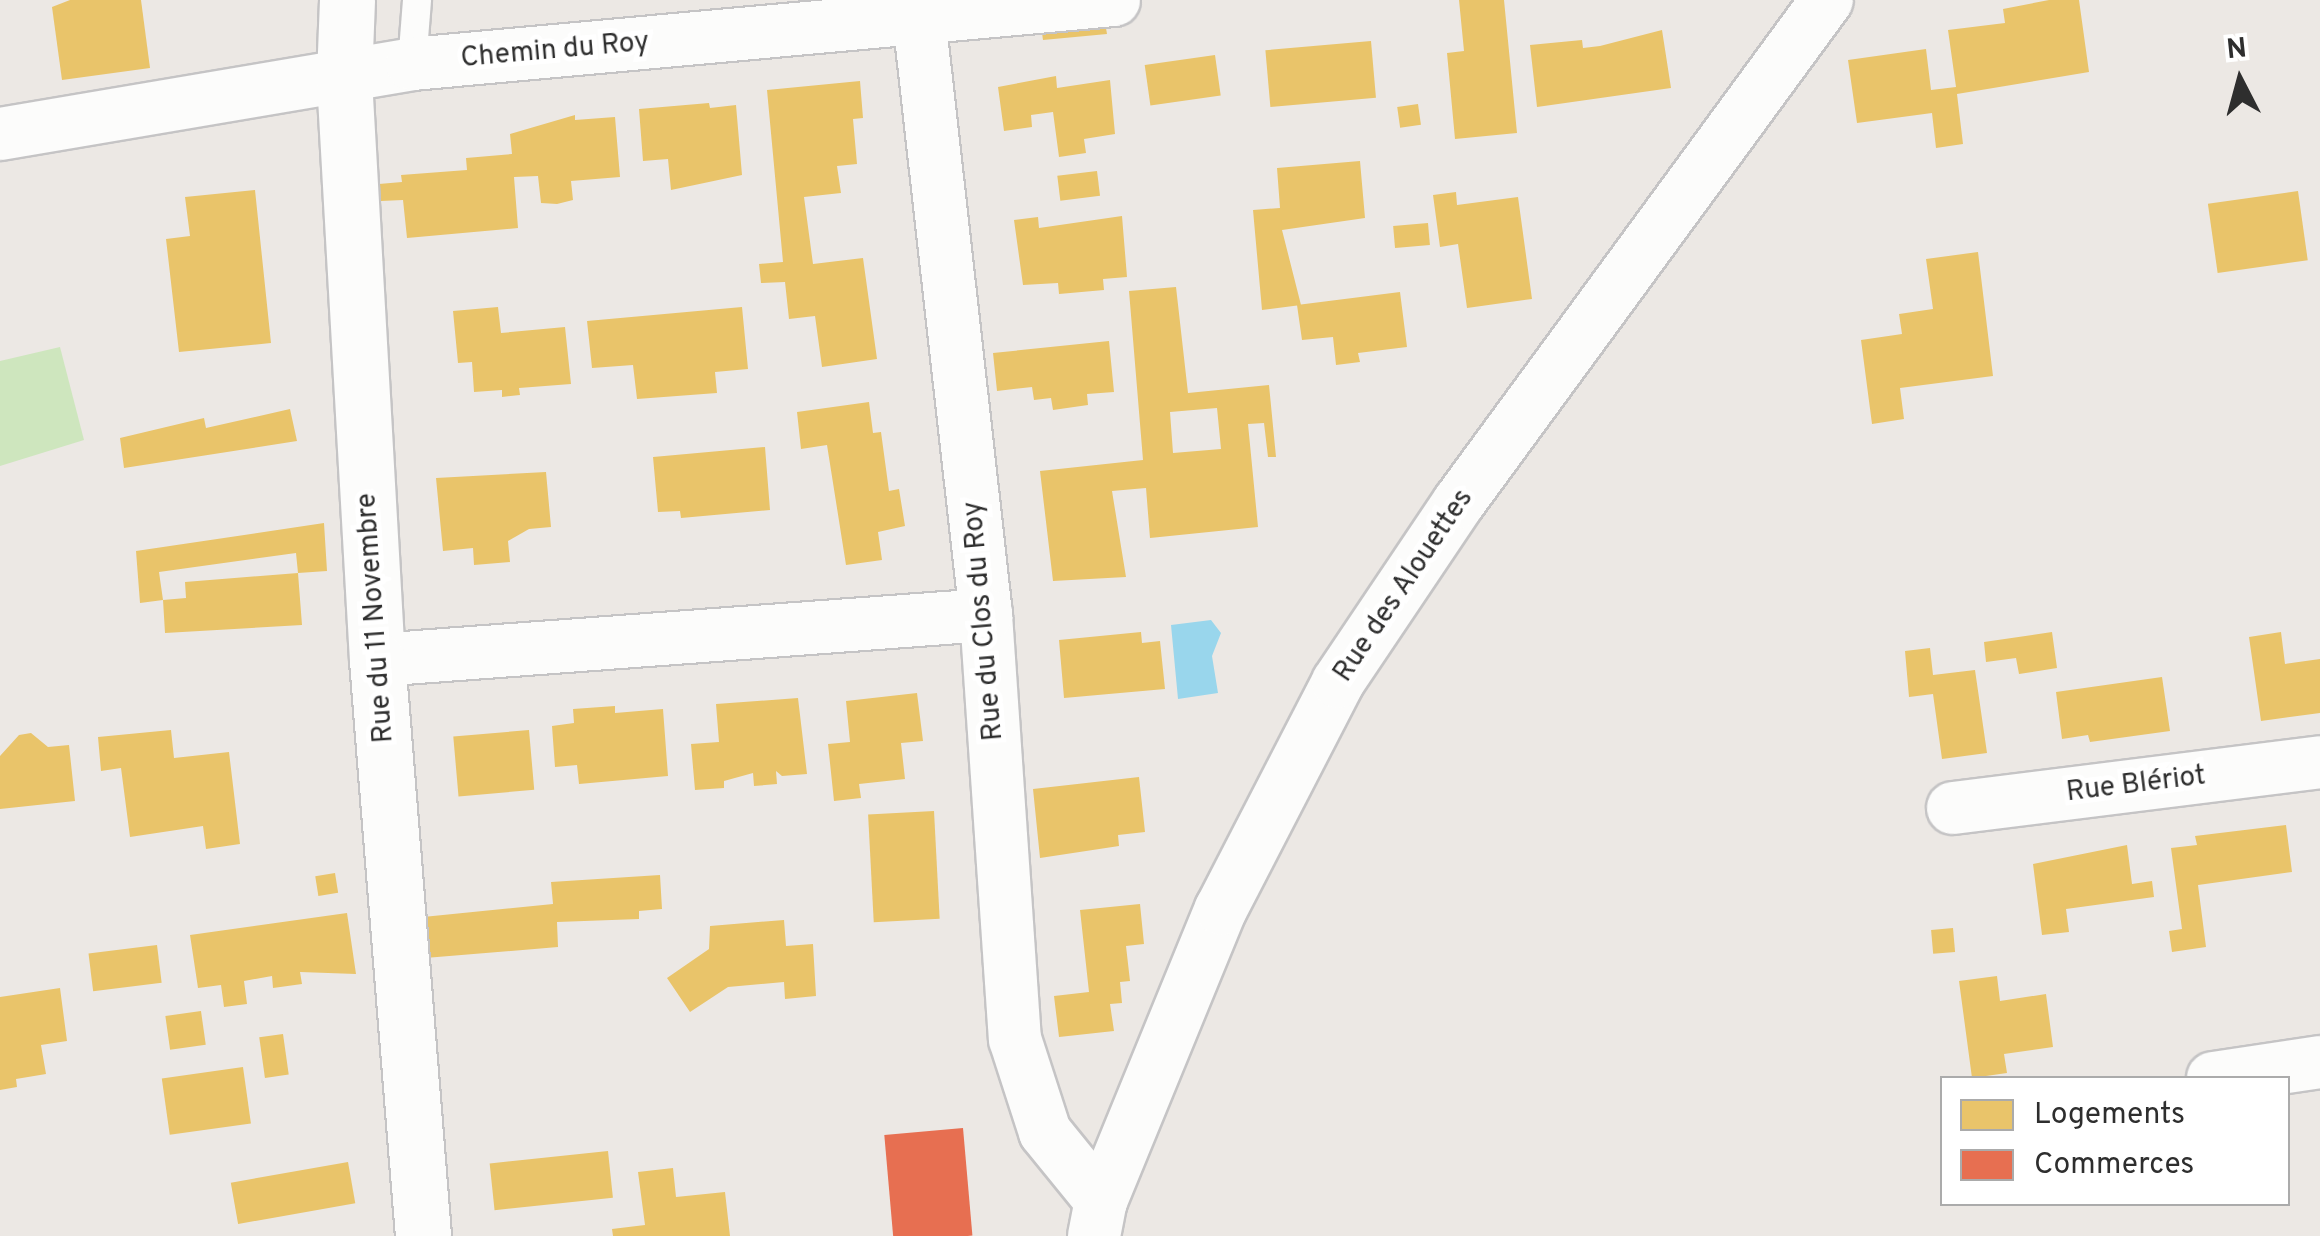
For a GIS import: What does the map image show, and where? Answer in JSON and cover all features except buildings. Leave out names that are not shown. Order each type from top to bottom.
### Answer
[{"type":"street","name":"Rue du 11 Novembre","points":[[347,0],[344,79],[377,660],[422,1236]]},
{"type":"street","name":"Chemin du Roy","points":[[0,134],[344,79],[412,64],[919,10],[1114,0]]},
{"type":"street","name":"Rue des Alouettes","points":[[1098,1218],[1221,909],[1338,682],[1459,502],[1827,0]]},
{"type":"street","name":"Rue du Clos du Roy","points":[[919,10],[986,615],[1014,1040],[1046,1132],[1098,1218]]},
{"type":"street","points":[[377,660],[986,615]]},
{"type":"street","name":"Rue Blériot","points":[[1952,808],[2320,762]]},
{"type":"street","points":[[2226,1076],[2320,1062]]},
{"type":"lane","points":[[412,64],[417,0]]},
{"type":"green space","points":[[60,347],[84,440],[0,466],[0,361]]},
{"type":"water","points":[[1211,620],[1221,633],[1212,656],[1218,693],[1178,699],[1171,625]]}]
